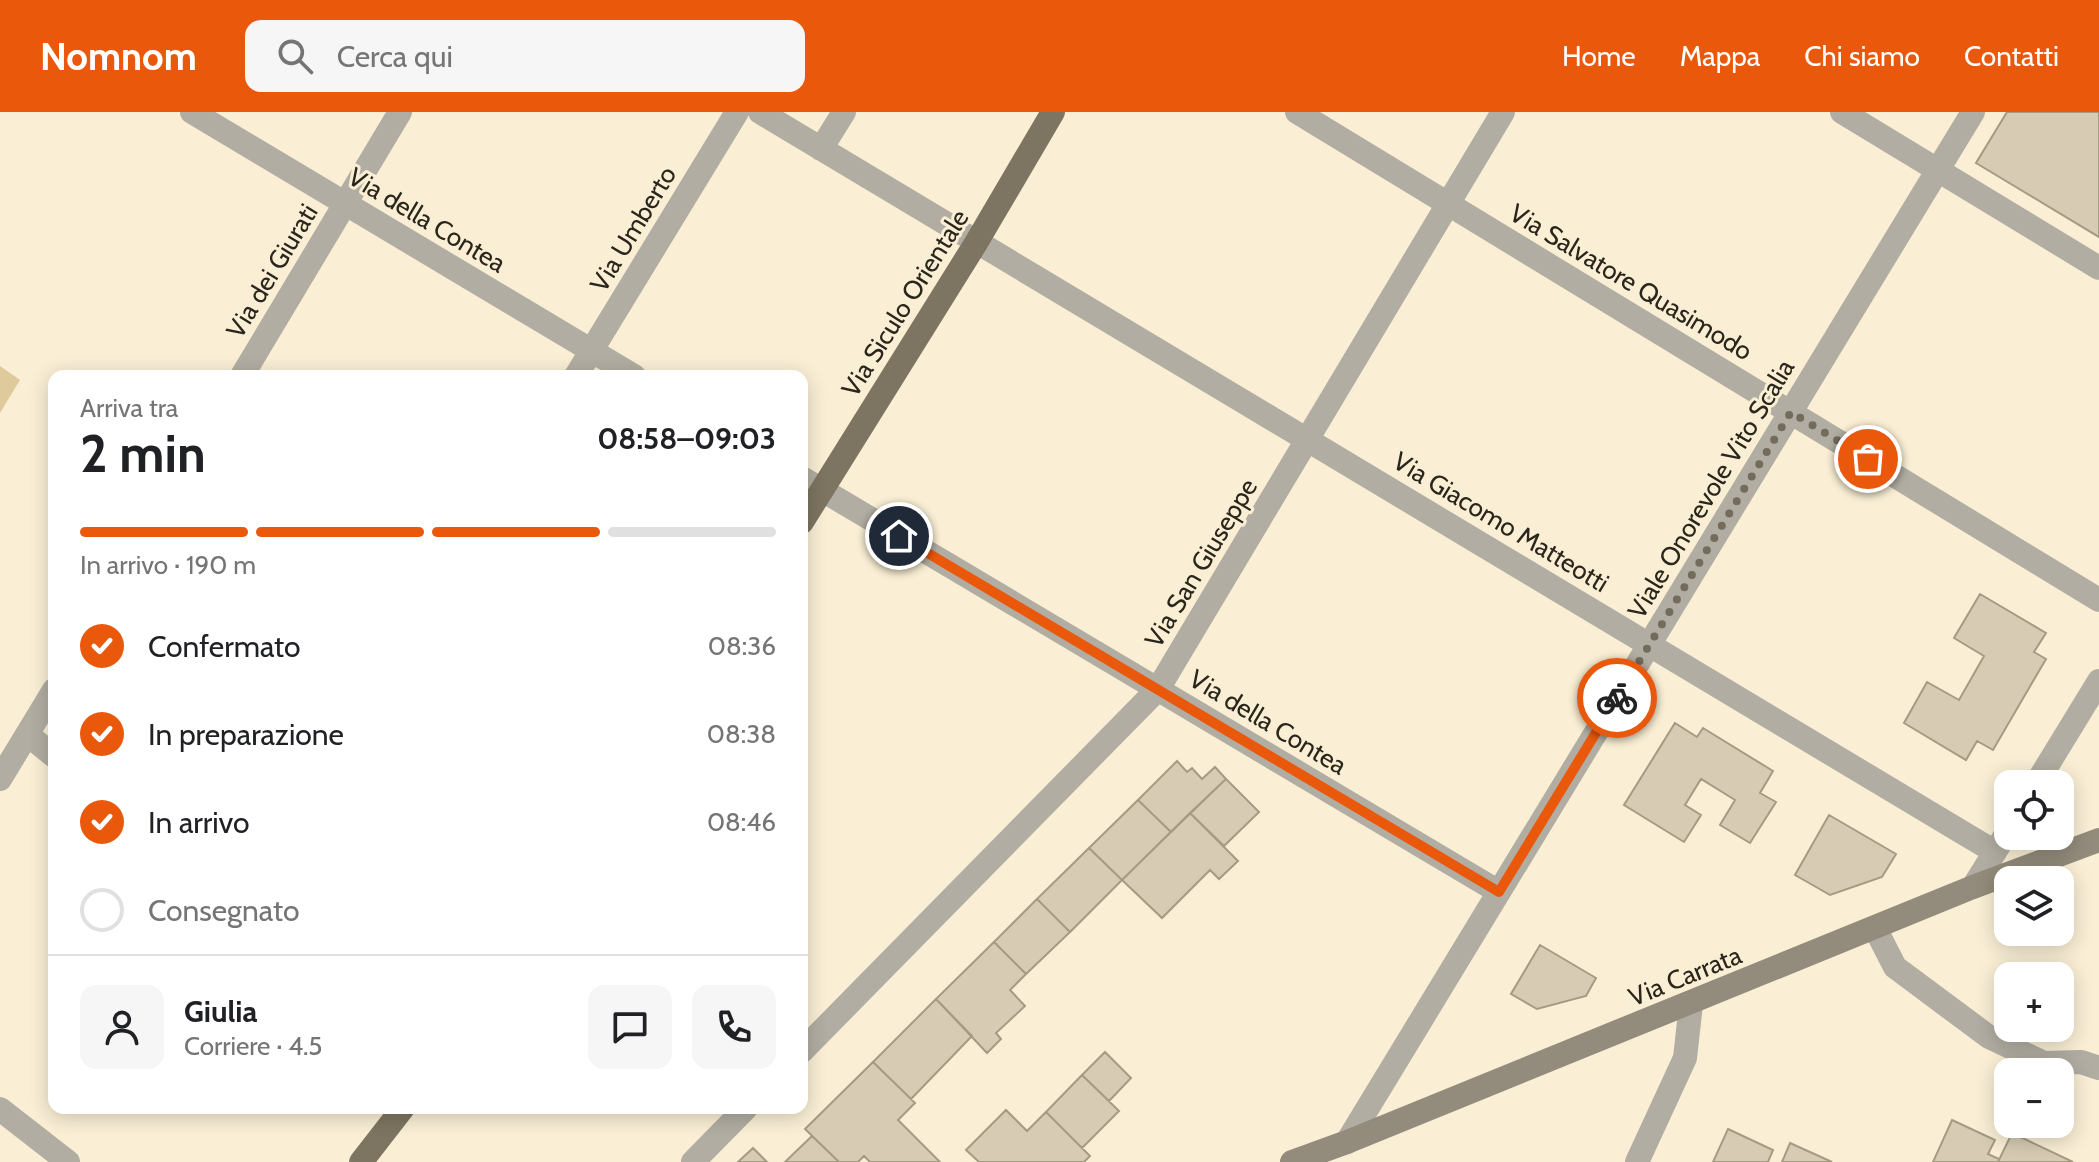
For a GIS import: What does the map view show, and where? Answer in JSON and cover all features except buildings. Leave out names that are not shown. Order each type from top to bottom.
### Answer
[{"type":"main road","name":"Via Siculo Orientale","points":[[812,484],[976,243],[1053,112]]},
{"type":"main road","points":[[361,1162],[398,1114]]},
{"type":"street","name":"Via della Contea","points":[[192,112],[624,370]]},
{"type":"street","name":"Via dei Giurati","points":[[246,370],[400,112]]},
{"type":"street","name":"Via Umberto","points":[[580,370],[737,112]]},
{"type":"street","name":"Via Giacomo Matteotti","points":[[760,112],[1995,852]]},
{"type":"street","points":[[821,149],[844,112]]},
{"type":"street","name":"Via Salvatore Quasimodo","points":[[1297,112],[2099,600]]},
{"type":"street","name":"Via San Giuseppe","points":[[808,1045],[1158,689],[1503,112]]},
{"type":"street","points":[[1842,112],[2099,268]]},
{"type":"street","name":"Viale Onorevole Vito Scalia","points":[[1347,1142],[1973,112]]},
{"type":"street","name":"Via della Contea","points":[[812,484],[1499,892]]},
{"type":"street","points":[[2045,770],[2099,681]]},
{"type":"street","points":[[0,779],[48,700]]},
{"type":"street","points":[[27,734],[48,751]]},
{"type":"street","name":"Via Carrata","points":[[1292,1162],[1691,1004],[1973,887],[2099,840]]},
{"type":"street","points":[[1973,887],[1995,852]]},
{"type":"street","points":[[1875,928],[1895,967],[1989,1037],[2044,1063],[2081,1062],[2099,1068]]},
{"type":"street","points":[[1637,1162],[1685,1058],[1691,1004]]},
{"type":"street","points":[[0,1109],[68,1162]]},
{"type":"street","points":[[693,1162],[740,1114]]},
{"type":"shaded area","points":[[0,366],[20,380],[0,413]]},
{"type":"way so far","points":[[1617,698],[1791,412],[1868,459]]},
{"type":"route","points":[[899,536],[1499,892],[1617,698]]}]
